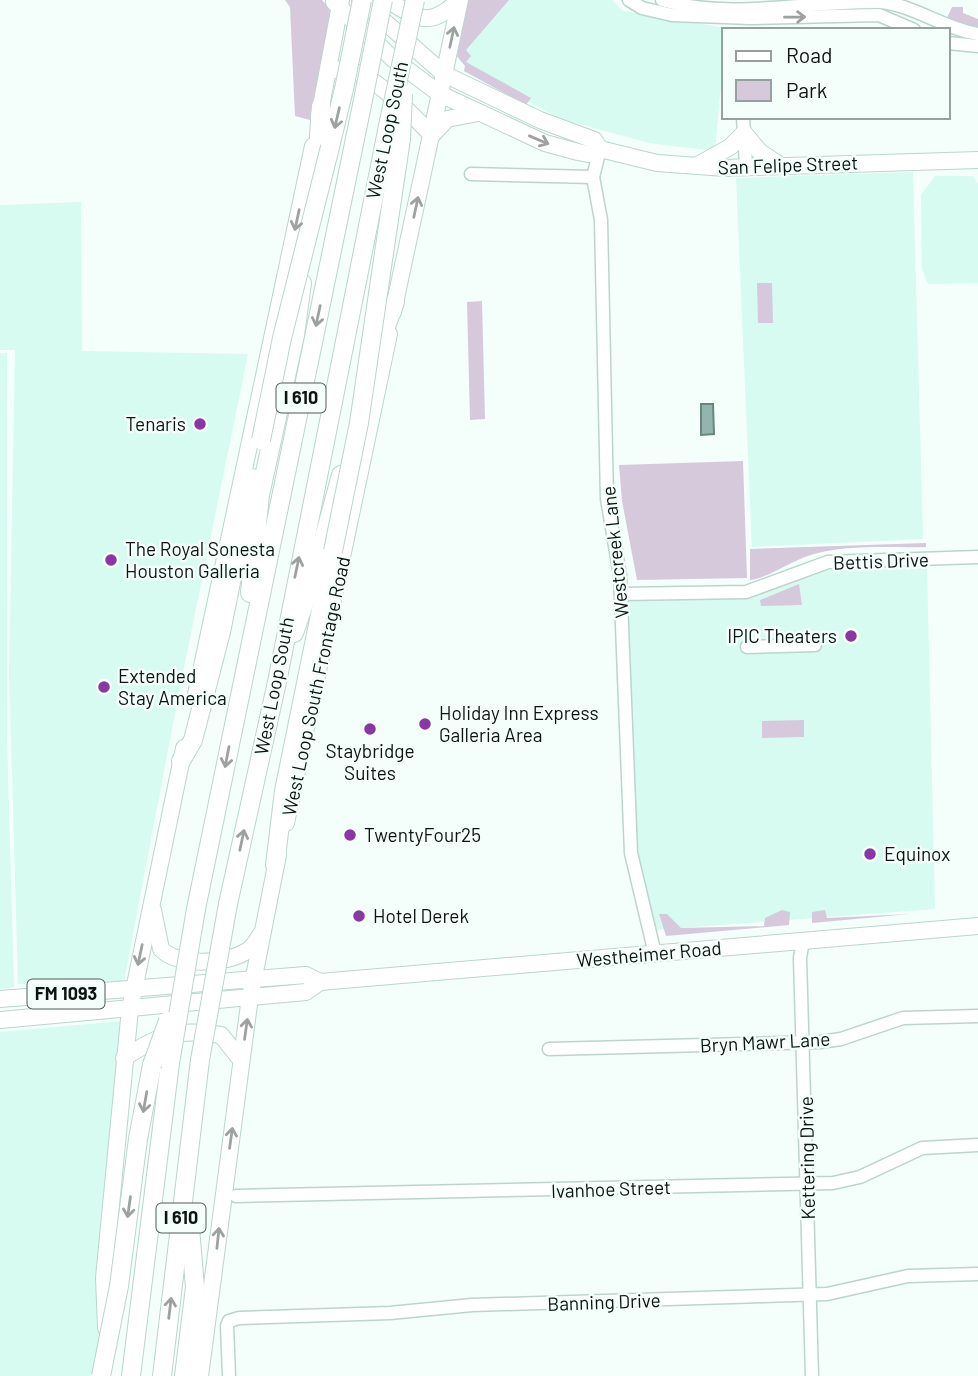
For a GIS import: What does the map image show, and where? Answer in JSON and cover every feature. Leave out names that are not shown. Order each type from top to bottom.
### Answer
[{"type":"highway","points":[[181,761],[193,740],[221,632],[282,338],[312,230],[361,0]]},
{"type":"highway","name":"West Loop South","points":[[161,1064],[182,985],[240,691],[385,0]]},
{"type":"highway","name":"West Loop South","points":[[162,1376],[200,1060],[228,904],[415,0]]},
{"type":"highway","points":[[275,865],[285,791],[359,423],[401,139],[406,39]]},
{"type":"highway","points":[[240,691],[260,495],[295,335],[316,184],[321,106]]},
{"type":"highway","points":[[276,682],[313,578],[367,380],[395,302]]},
{"type":"highway","points":[[101,1376],[119,1286],[138,1139],[161,1064]]},
{"type":"highway","name":"I 610","points":[[131,1376],[161,1064]]},
{"type":"highway","points":[[184,1376],[195,1287],[186,1177]]},
{"type":"main road","name":"San Felipe Street","points":[[361,0],[444,74],[520,111],[594,140],[600,149]]},
{"type":"main road","points":[[385,0],[420,19],[432,19],[445,14],[460,0]]},
{"type":"main road","name":"West Loop South Frontage Road","points":[[200,1376],[250,997],[275,865],[298,776],[460,0]]},
{"type":"main road","name":"San Felipe Street","points":[[338,3],[393,59],[440,94],[545,143],[588,154],[600,149],[637,160],[694,167],[978,160]]},
{"type":"main road","points":[[108,1376],[104,1278],[133,988],[321,106],[338,3]]},
{"type":"main road","points":[[327,74],[341,68],[350,69],[393,96],[432,135],[447,119],[481,113]]},
{"type":"main road","points":[[694,167],[725,150],[743,125],[761,152],[781,166]]},
{"type":"main road","points":[[152,901],[158,942],[161,948],[174,958],[210,960],[240,955],[255,945],[263,931]]},
{"type":"main road","name":"Westheimer Road","points":[[0,1020],[306,992],[320,982],[978,926]]},
{"type":"main road","name":"Westheimer Road","points":[[0,999],[306,975],[320,982]]},
{"type":"main road","points":[[89,1013],[114,1023],[125,1051]]},
{"type":"main road","points":[[125,1051],[169,1033],[194,1031],[221,1035],[241,1060]]},
{"type":"street","points":[[629,0],[642,8],[661,13],[879,15],[909,28]]},
{"type":"street","points":[[662,0],[738,14],[884,2],[957,30],[978,34]]},
{"type":"street","points":[[950,43],[978,46]]},
{"type":"street","points":[[743,125],[746,166]]},
{"type":"street","name":"Westcreek Lane","points":[[600,149],[593,177],[601,220],[607,499],[621,594],[631,853],[655,954]]},
{"type":"street","points":[[471,174],[593,177]]},
{"type":"street","name":"Bettis Drive","points":[[621,594],[746,592],[828,562],[978,556]]},
{"type":"street","points":[[747,647],[815,645]]},
{"type":"street","name":"Kettering Drive","points":[[803,941],[800,958],[812,1376]]},
{"type":"street","name":"Bryn Mawr Lane","points":[[549,1049],[804,1043],[841,1038],[903,1018],[978,1016]]},
{"type":"street","name":"Ivanhoe Street","points":[[236,1196],[808,1184],[860,1177],[922,1148],[978,1144]]},
{"type":"street","name":"Banning Drive","points":[[229,1376],[229,1321],[239,1318],[390,1313],[472,1306],[810,1295],[839,1293],[908,1276],[978,1274]]},
{"type":"shaded area","points":[[509,0],[612,0],[623,11],[726,28],[722,28],[722,73],[715,151],[649,143],[561,119],[469,70],[461,51]]},
{"type":"shaded area","points":[[913,172],[923,539],[752,547],[736,178]]},
{"type":"shaded area","points":[[935,176],[973,176],[978,184],[978,283],[928,284],[922,269],[921,195]]},
{"type":"shaded area","points":[[81,202],[82,351],[248,354],[124,981],[18,984],[9,673],[15,350],[0,350],[0,205]]},
{"type":"shaded area","points":[[0,353],[7,353],[7,735],[14,987],[0,989]]},
{"type":"shaded area","points":[[701,404],[713,404],[714,434],[701,435]]},
{"type":"shaded area","points":[[927,568],[935,909],[654,930],[634,847],[626,596],[754,593],[799,575],[827,570]]},
{"type":"shaded area","points":[[123,1021],[98,1272],[100,1340],[93,1376],[0,1376],[0,1032]]},
{"type":"green space","points":[[285,0],[322,0],[331,10],[310,120],[295,116],[290,7]]},
{"type":"green space","points":[[467,0],[509,0],[466,50],[471,56],[466,62],[531,98],[526,105],[464,71],[465,66],[455,54]]},
{"type":"green space","points":[[952,7],[963,7],[963,13],[978,19],[978,28],[946,20]]},
{"type":"green space","points":[[757,283],[772,283],[773,323],[758,323]]},
{"type":"green space","points":[[482,301],[485,419],[470,420],[467,302]]},
{"type":"green space","points":[[743,461],[747,578],[637,580],[622,501],[619,465]]},
{"type":"green space","points":[[926,543],[926,547],[853,548],[825,552],[750,580],[750,549]]},
{"type":"green space","points":[[799,584],[802,605],[761,606],[760,600]]},
{"type":"green space","points":[[804,720],[804,737],[762,738],[762,721]]},
{"type":"green space","points":[[782,910],[790,912],[789,925],[666,936],[659,914],[667,914],[681,928],[764,926],[765,918]]},
{"type":"green space","points":[[825,910],[827,918],[910,914],[812,923],[812,912]]},
{"type":"place","name":"Tenaris","points":[[200,424]]},
{"type":"place","name":"The Royal Sonesta Houston Galleria","points":[[111,560]]},
{"type":"place","name":"IPIC Theaters","points":[[851,636]]},
{"type":"place","name":"Extended Stay America","points":[[104,687]]},
{"type":"place","name":"Holiday Inn Express Galleria Area","points":[[425,724]]},
{"type":"place","name":"Staybridge Suites","points":[[370,729]]},
{"type":"place","name":"TwentyFour25","points":[[350,835]]},
{"type":"place","name":"Equinox","points":[[870,854]]},
{"type":"place","name":"Hotel Derek","points":[[359,916]]}]
